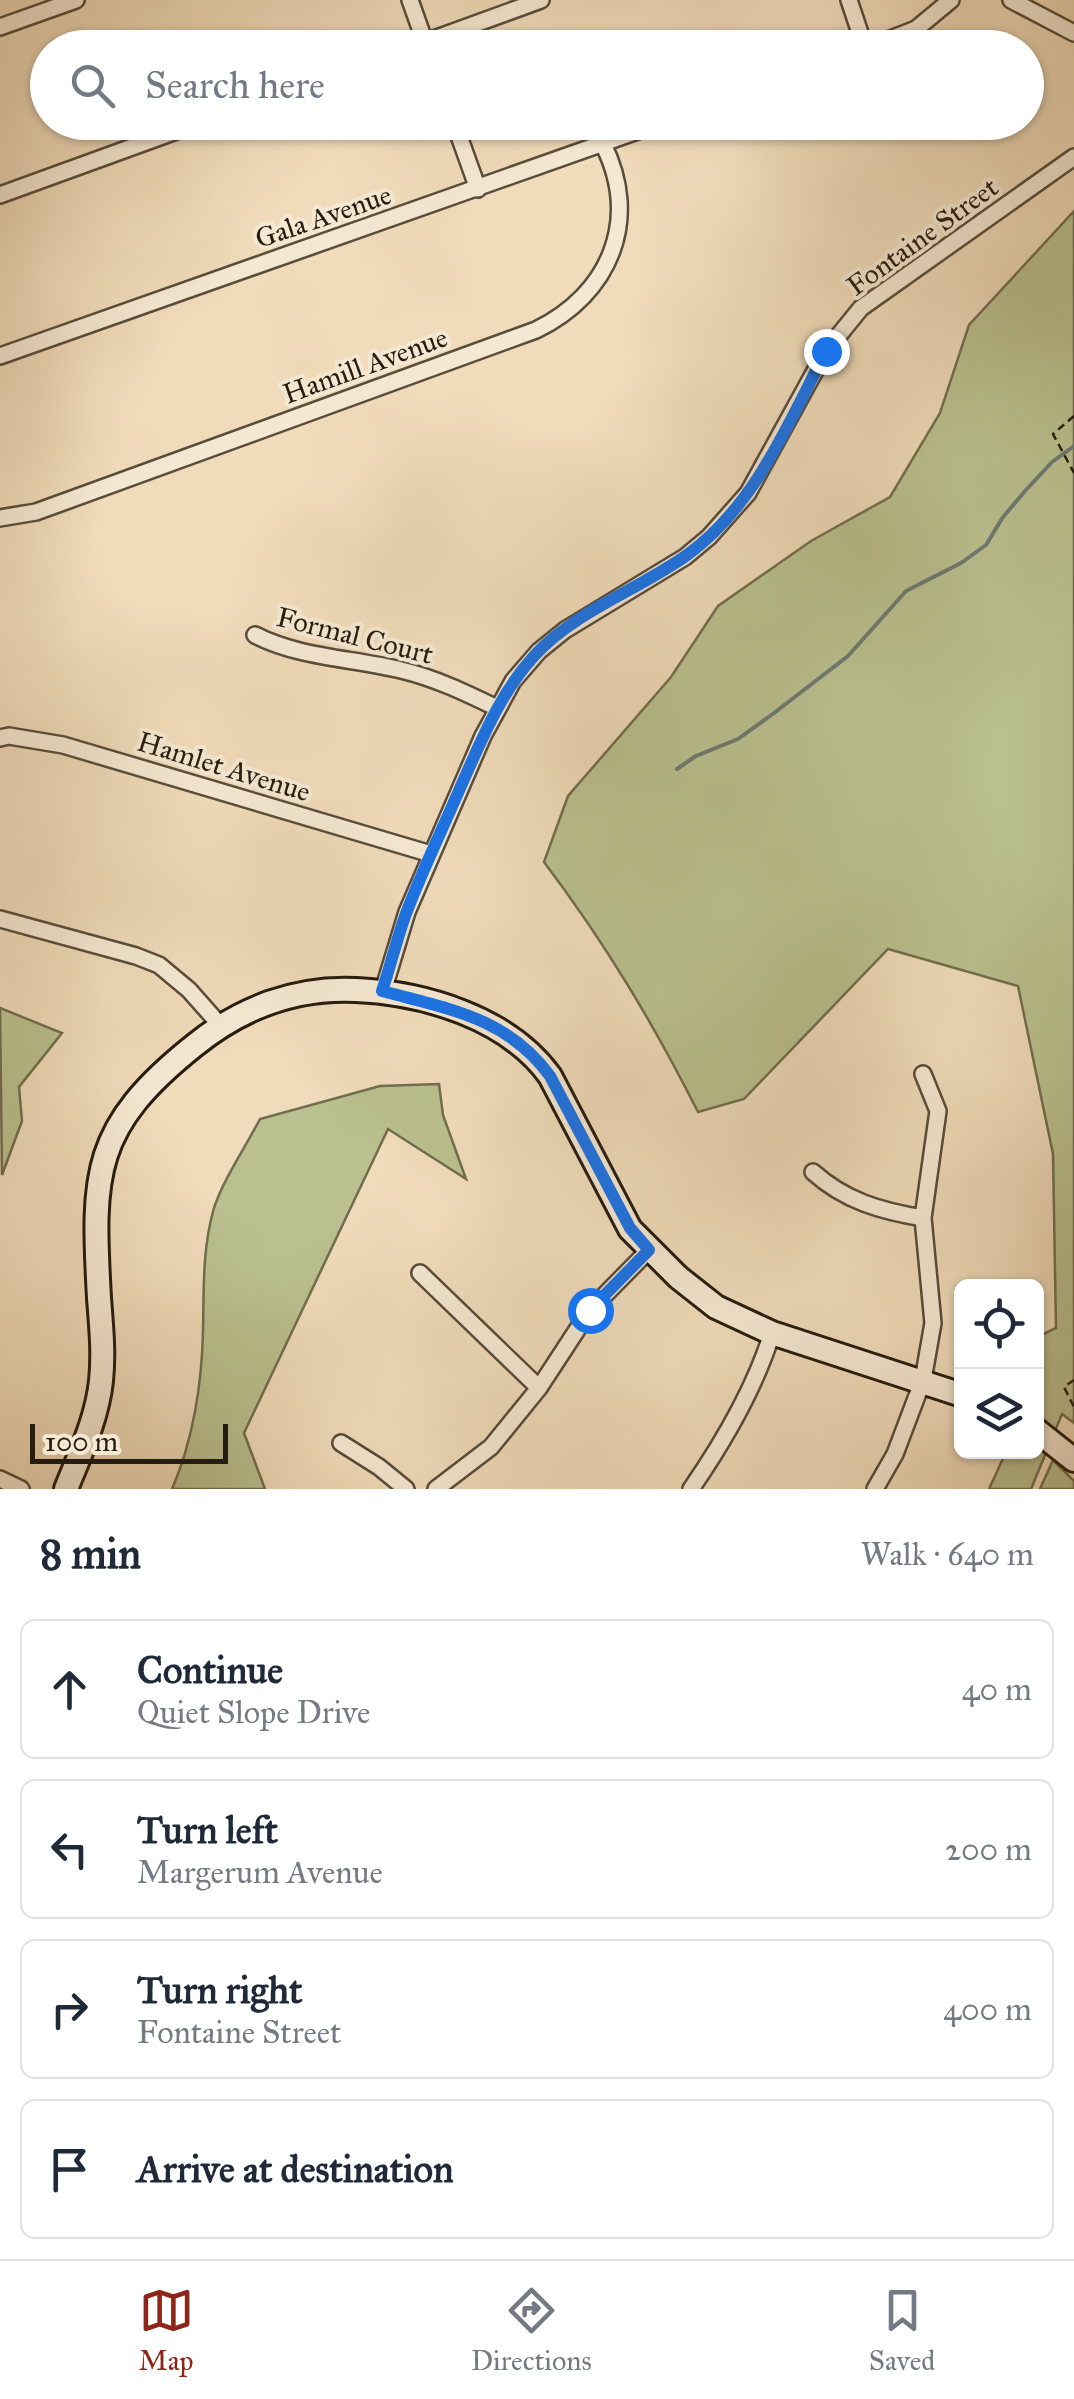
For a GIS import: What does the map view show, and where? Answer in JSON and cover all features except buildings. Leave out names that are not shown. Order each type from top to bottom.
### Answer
[{"type":"street","points":[[0,27],[76,0]]},
{"type":"street","points":[[410,0],[421,30]]},
{"type":"street","points":[[463,30],[542,0]]},
{"type":"street","points":[[848,0],[859,30]]},
{"type":"street","points":[[913,30],[951,0]]},
{"type":"street","points":[[1012,0],[1074,33]]},
{"type":"street","points":[[0,195],[151,140]]},
{"type":"street","points":[[460,140],[478,189]]},
{"type":"street","name":"Gala Avenue","points":[[0,356],[615,140]]},
{"type":"street","name":"Hamill Avenue","points":[[0,518],[36,512],[561,318],[583,300],[608,262],[617,239],[620,214],[614,165],[604,144]]},
{"type":"street","name":"Fontaine Street","points":[[382,991],[406,912],[512,682],[538,652],[565,630],[685,557],[709,537],[748,493],[826,351],[861,308],[1074,157]]},
{"type":"street","name":"Formal Court","points":[[255,634],[280,648],[433,679],[497,708]]},
{"type":"street","name":"Hamlet Avenue","points":[[0,738],[63,745],[431,854]]},
{"type":"street","points":[[0,919],[136,956],[159,966],[189,990],[220,1025]]},
{"type":"street","points":[[66,1489],[90,1431],[101,1384],[94,1217],[104,1154],[130,1106],[220,1025],[256,1006],[296,994],[336,989],[382,991],[470,1014],[511,1034],[536,1056],[550,1076],[630,1228],[649,1250],[716,1306],[772,1332],[954,1392]]},
{"type":"street","points":[[874,1489],[894,1454],[923,1380],[933,1322],[923,1218],[938,1112],[923,1074]]},
{"type":"street","points":[[813,1172],[833,1190],[880,1210],[923,1218]]},
{"type":"street","points":[[436,1489],[491,1447],[539,1388],[590,1310],[649,1250]]},
{"type":"street","points":[[420,1273],[539,1388]]},
{"type":"street","points":[[691,1489],[716,1454],[744,1401],[772,1332]]},
{"type":"street","points":[[1044,1436],[1074,1460]]},
{"type":"street","points":[[341,1443],[406,1489]]},
{"type":"street","points":[[0,1479],[21,1489]]},
{"type":"path","points":[[1074,416],[1054,434],[1074,472]]},
{"type":"path","points":[[1074,1380],[1064,1387],[1074,1406]]},
{"type":"green space","points":[[1074,211],[1074,1423],[1062,1414],[1044,1458],[1044,1334],[1056,1328],[1053,1154],[1018,986],[888,949],[744,1099],[698,1112],[627,983],[544,862],[568,796],[671,677],[718,606],[811,541],[890,497],[940,413],[969,325]]},
{"type":"green space","points":[[0,1008],[62,1033],[19,1087],[22,1121],[2,1175]]},
{"type":"green space","points":[[439,1084],[443,1115],[466,1179],[388,1129],[244,1433],[265,1489],[172,1489],[186,1451],[198,1391],[210,1223],[223,1186],[260,1119],[380,1086]]},
{"type":"green space","points":[[1003,1459],[1043,1459],[1031,1489],[989,1489]]},
{"type":"green space","points":[[1053,1460],[1074,1481],[1074,1489],[1040,1489]]},
{"type":"waterway","points":[[677,769],[696,756],[738,739],[774,713],[848,656],[906,591],[961,563],[986,545],[1026,490],[1052,462],[1074,446]]},
{"type":"route","points":[[590,1310],[649,1250],[630,1228],[550,1076],[536,1056],[511,1034],[470,1014],[382,991],[406,912],[483,736],[512,682],[538,652],[565,630],[685,557],[709,537],[764,469],[826,351]]}]
